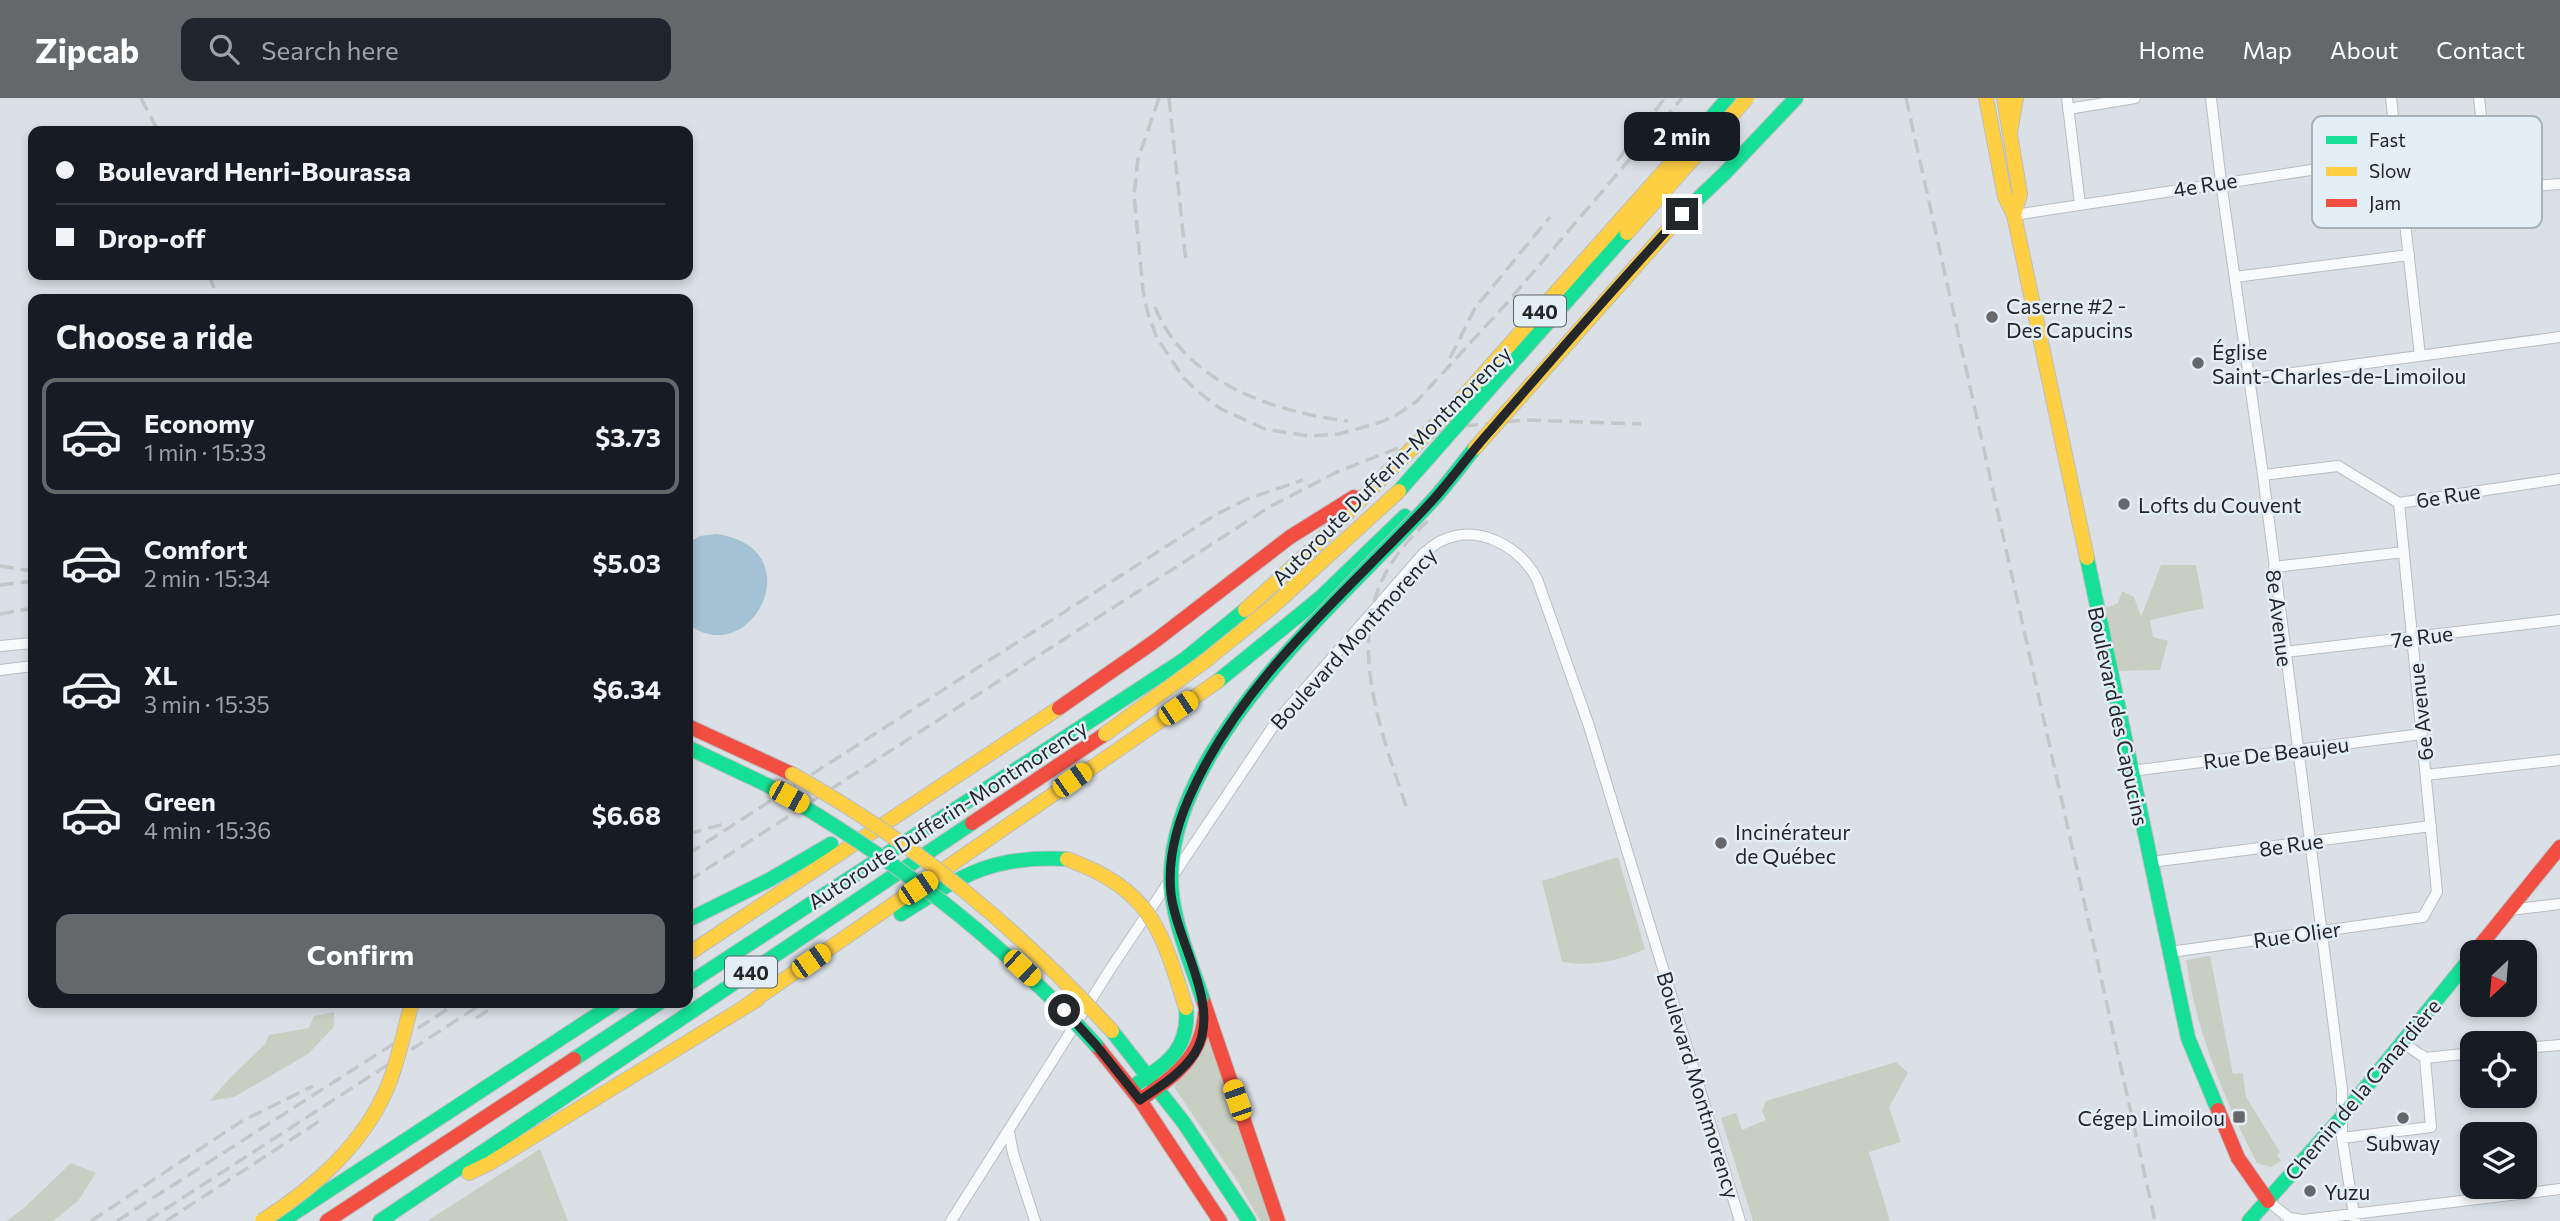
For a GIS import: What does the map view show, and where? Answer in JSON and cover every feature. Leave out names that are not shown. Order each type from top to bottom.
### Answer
[{"type":"main road","points":[[1697,134],[1721,98]]},
{"type":"main road","name":"Autoroute Dufferin-Montmorency","points":[[693,981],[1185,659],[1224,628],[1319,544],[1455,406],[1728,98]]},
{"type":"main road","name":"Autoroute Dufferin-Montmorency","points":[[380,1221],[1105,734],[1205,662],[1272,607],[1390,500],[1746,98]]},
{"type":"main road","points":[[1278,1221],[1181,936],[1171,892],[1173,847],[1181,816],[1195,784],[1238,714],[1287,650],[1433,500],[1469,455],[1682,214],[1779,98]]},
{"type":"main road","points":[[1682,214],[1726,173],[1796,98]]},
{"type":"main road","name":"Boulevard des Capucins","points":[[1986,98],[2005,197],[2014,215],[2188,1038],[2238,1158],[2268,1201]]},
{"type":"main road","name":"Boulevard des Capucins","points":[[2004,98],[2020,194],[2014,215]]},
{"type":"main road","points":[[2010,132],[2016,98]]},
{"type":"main road","points":[[747,1005],[1220,680],[1320,598],[1469,455]]},
{"type":"main road","points":[[693,951],[1078,695],[1155,641],[1290,537],[1378,482]]},
{"type":"main road","points":[[693,728],[830,794],[889,833],[979,902],[1065,979],[1112,1031],[1158,1087],[1249,1221]]},
{"type":"main road","points":[[693,750],[767,785],[838,826],[926,887],[992,941],[1078,1024],[1096,1045],[1140,1100],[1220,1221]]},
{"type":"main road","points":[[693,918],[769,880],[978,760]]},
{"type":"main road","name":"Chemin de la Canardière","points":[[2485,940],[2560,847]]},
{"type":"main road","points":[[396,1210],[490,1163],[747,1005],[971,872],[995,862],[1018,858],[1067,859],[1088,866],[1108,876],[1142,905],[1157,925],[1186,1007],[1188,1030],[1179,1051],[1131,1088]]},
{"type":"main road","name":"Chemin de la Canardière","points":[[2249,1221],[2341,1118],[2460,970]]},
{"type":"main road","points":[[1140,1100],[1181,1069],[1195,1053],[1203,1032],[1203,1000]]},
{"type":"main road","points":[[262,1221],[299,1197],[324,1175],[362,1134],[389,1084],[411,1008]]},
{"type":"main road","points":[[282,1221],[607,1008]]},
{"type":"main road","points":[[327,1221],[651,1008]]},
{"type":"street","points":[[2080,204],[2067,104],[2135,98]]},
{"type":"street","name":"8e Avenue","points":[[2211,98],[2263,475],[2342,1090],[2342,1138],[2354,1218]]},
{"type":"street","points":[[2391,98],[2393,116]]},
{"type":"street","points":[[2479,98],[2481,116]]},
{"type":"street","name":"4e Rue","points":[[2014,215],[2312,169]]},
{"type":"street","points":[[2542,185],[2560,184]]},
{"type":"street","points":[[2406,228],[2420,356]]},
{"type":"street","points":[[2235,277],[2409,254]]},
{"type":"street","points":[[2249,379],[2560,337]]},
{"type":"street","name":"6e Rue","points":[[2263,475],[2338,466],[2399,503],[2560,479]]},
{"type":"street","name":"6e Avenue","points":[[2399,503],[2437,892],[2423,917]]},
{"type":"street","name":"Boulevard Montmorency","points":[[951,1221],[1126,945],[1284,712],[1423,554],[1440,541],[1459,535],[1481,536],[1503,542],[1530,566],[1537,579],[1589,726],[1740,1221]]},
{"type":"street","points":[[2274,567],[2404,552]]},
{"type":"street","name":"7e Rue","points":[[2285,652],[2560,620]]},
{"type":"street","points":[[0,646],[28,643]]},
{"type":"street","points":[[0,670],[28,667]]},
{"type":"street","name":"Rue De Beaujeu","points":[[2131,771],[2422,734]]},
{"type":"street","points":[[2426,775],[2560,760]]},
{"type":"street","name":"8e Rue","points":[[2151,862],[2431,826]]},
{"type":"street","points":[[2509,910],[2560,904]]},
{"type":"street","name":"Rue Olier","points":[[2171,952],[2423,917]]},
{"type":"street","points":[[2402,1042],[2425,1058],[2460,1054]]},
{"type":"street","points":[[2537,1047],[2560,1045]]},
{"type":"street","points":[[2342,1138],[2431,1127],[2425,1058]]},
{"type":"street","points":[[1009,1132],[1035,1221]]},
{"type":"street","points":[[2268,1201],[2289,1218],[2354,1218],[2560,1189]]},
{"type":"shaded area","points":[[2161,565],[2196,565],[2204,608],[2150,620],[2153,637],[2168,641],[2160,670],[2113,671],[2106,608],[2118,603],[2122,591],[2134,597],[2141,617]]},
{"type":"shaded area","points":[[1618,857],[1645,949],[1604,962],[1562,962],[1542,881]]},
{"type":"shaded area","points":[[2210,956],[2233,1074],[2243,1073],[2246,1097],[2280,1152],[2277,1155],[2281,1161],[2271,1167],[2257,1163],[2223,1089],[2204,1039],[2186,960]]},
{"type":"shaded area","points":[[334,1012],[334,1027],[308,1054],[234,1097],[210,1101],[265,1044],[269,1035],[309,1028],[314,1016]]},
{"type":"shaded area","points":[[1207,1036],[1274,1221],[1260,1221],[1239,1184],[1174,1087]]},
{"type":"shaded area","points":[[1896,1062],[1908,1073],[1889,1107],[1901,1142],[1869,1152],[1890,1221],[1753,1221],[1721,1118],[1736,1113],[1742,1130],[1766,1120],[1762,1111],[1766,1101]]},
{"type":"shaded area","points":[[540,1149],[568,1221],[427,1221]]},
{"type":"shaded area","points":[[71,1163],[96,1173],[78,1201],[53,1221],[7,1221],[25,1207]]},
{"type":"water","points":[[717,534],[746,544],[763,561],[767,582],[762,603],[750,621],[732,632],[711,635],[693,626],[693,540],[700,536]]},
{"type":"railway","points":[[141,98],[155,126]]},
{"type":"railway","points":[[1159,98],[1138,159],[1134,195],[1143,290],[1157,338],[1183,377],[1221,409],[1265,429],[1309,436],[1339,434],[1381,422],[1417,401],[1506,304],[1682,98]]},
{"type":"railway","points":[[1169,98],[1186,262]]},
{"type":"railway","points":[[1617,161],[1665,98]]},
{"type":"railway","points":[[1906,98],[2155,1221]]},
{"type":"railway","points":[[1450,358],[1475,308],[1550,217]]},
{"type":"railway","points":[[211,280],[216,294]]},
{"type":"railway","points":[[1155,307],[1169,333],[1187,356],[1235,389],[1291,410],[1348,421]]},
{"type":"railway","points":[[693,878],[1271,506],[1337,472],[1416,441],[1464,426],[1524,420],[1641,424]]},
{"type":"railway","points":[[693,851],[1215,515],[1247,499],[1303,480]]},
{"type":"railway","points":[[1406,806],[1377,712],[1368,647],[1371,615],[1380,584],[1397,555],[1433,516]]},
{"type":"railway","points":[[0,566],[28,570]]},
{"type":"railway","points":[[0,585],[28,582]]},
{"type":"railway","points":[[0,614],[28,609]]},
{"type":"railway","points":[[693,833],[724,824]]},
{"type":"railway","points":[[117,1221],[449,1008]]},
{"type":"railway","points":[[147,1221],[475,1008]]},
{"type":"railway","points":[[476,1018],[492,1008]]},
{"type":"railway","points":[[91,1221],[242,1121],[313,1086]]},
{"type":"railway","points":[[166,1221],[324,1118]]},
{"type":"traffic: fast","points":[[1697,134],[1728,98]]},
{"type":"traffic: fast","points":[[1682,214],[1796,98]]},
{"type":"traffic: fast","points":[[1399,491],[1627,233]]},
{"type":"traffic: fast","points":[[1202,997],[1177,921],[1171,874],[1180,823],[1201,772],[1232,722],[1270,673],[1312,625],[1443,489],[1475,448]]},
{"type":"traffic: fast","points":[[1218,681],[1320,598],[1405,516]]},
{"type":"traffic: fast","points":[[2087,558],[2188,1038],[2218,1110]]},
{"type":"traffic: fast","points":[[693,981],[1185,659],[1245,610]]},
{"type":"traffic: fast","points":[[693,750],[767,785]]},
{"type":"traffic: fast","points":[[767,785],[858,841],[942,902],[1021,969],[1096,1045]]},
{"type":"traffic: fast","points":[[380,1221],[972,823]]},
{"type":"traffic: fast","points":[[693,918],[769,880],[831,844]]},
{"type":"traffic: fast","points":[[901,914],[961,878],[997,864],[1018,860],[1067,859]]},
{"type":"traffic: fast","points":[[2249,1221],[2341,1118],[2460,971]]},
{"type":"traffic: fast","points":[[282,1221],[607,1008]]},
{"type":"traffic: fast","points":[[574,1059],[651,1008]]},
{"type":"traffic: fast","points":[[1131,1088],[1164,1064],[1179,1047],[1184,1036],[1186,1008]]},
{"type":"traffic: fast","points":[[1112,1031],[1184,1123],[1249,1221]]},
{"type":"traffic: slow","points":[[1627,233],[1747,98]]},
{"type":"traffic: slow","points":[[1986,98],[2005,197],[2014,215],[2087,558]]},
{"type":"traffic: slow","points":[[2004,98],[2020,194],[2014,215]]},
{"type":"traffic: slow","points":[[2010,132],[2016,98]]},
{"type":"traffic: slow","points":[[1378,482],[1455,406],[1697,134]]},
{"type":"traffic: slow","points":[[1475,448],[1682,214]]},
{"type":"traffic: slow","points":[[1245,610],[1309,552],[1378,482]]},
{"type":"traffic: slow","points":[[1105,734],[1205,661],[1272,607],[1399,491]]},
{"type":"traffic: slow","points":[[747,1005],[1218,681]]},
{"type":"traffic: slow","points":[[693,951],[1059,708]]},
{"type":"traffic: slow","points":[[792,774],[881,829],[962,889],[1039,957],[1112,1031]]},
{"type":"traffic: slow","points":[[1067,859],[1118,884],[1149,915],[1169,955],[1186,1008]]},
{"type":"traffic: slow","points":[[469,1173],[490,1163],[758,999]]},
{"type":"traffic: slow","points":[[262,1221],[319,1179],[336,1163],[365,1127],[378,1107],[392,1076],[411,1008]]},
{"type":"traffic: jam","points":[[1059,708],[1155,641],[1290,537],[1354,497]]},
{"type":"traffic: jam","points":[[693,728],[792,774]]},
{"type":"traffic: jam","points":[[972,823],[1105,734]]},
{"type":"traffic: jam","points":[[2485,940],[2560,847]]},
{"type":"traffic: jam","points":[[1202,997],[1278,1221]]},
{"type":"traffic: jam","points":[[1140,1100],[1175,1074],[1192,1054],[1203,1029],[1205,1013]]},
{"type":"traffic: jam","points":[[1096,1045],[1140,1100],[1220,1221]]},
{"type":"traffic: jam","points":[[327,1221],[574,1059]]},
{"type":"traffic: jam","points":[[2218,1110],[2238,1158],[2268,1201]]},
{"type":"place","name":"Caserne #2 - Des Capucins","points":[[1992,317]]},
{"type":"place","name":"Église Saint-Charles-de-Limoilou","points":[[2198,363]]},
{"type":"place","name":"Lofts du Couvent","points":[[2124,504]]},
{"type":"place","name":"Incinérateur de Québec","points":[[1721,843]]},
{"type":"place","name":"Cégep Limoilou","points":[[2239,1117]]},
{"type":"place","name":"Subway","points":[[2403,1118]]},
{"type":"place","name":"Yuzu","points":[[2310,1191]]},
{"type":"route","points":[[1064,1010],[1140,1100],[1174,1076],[1195,1053],[1203,1032],[1204,1004],[1175,913],[1171,870],[1173,847],[1185,805],[1210,756],[1287,650],[1433,500],[1469,455],[1682,214]]}]
